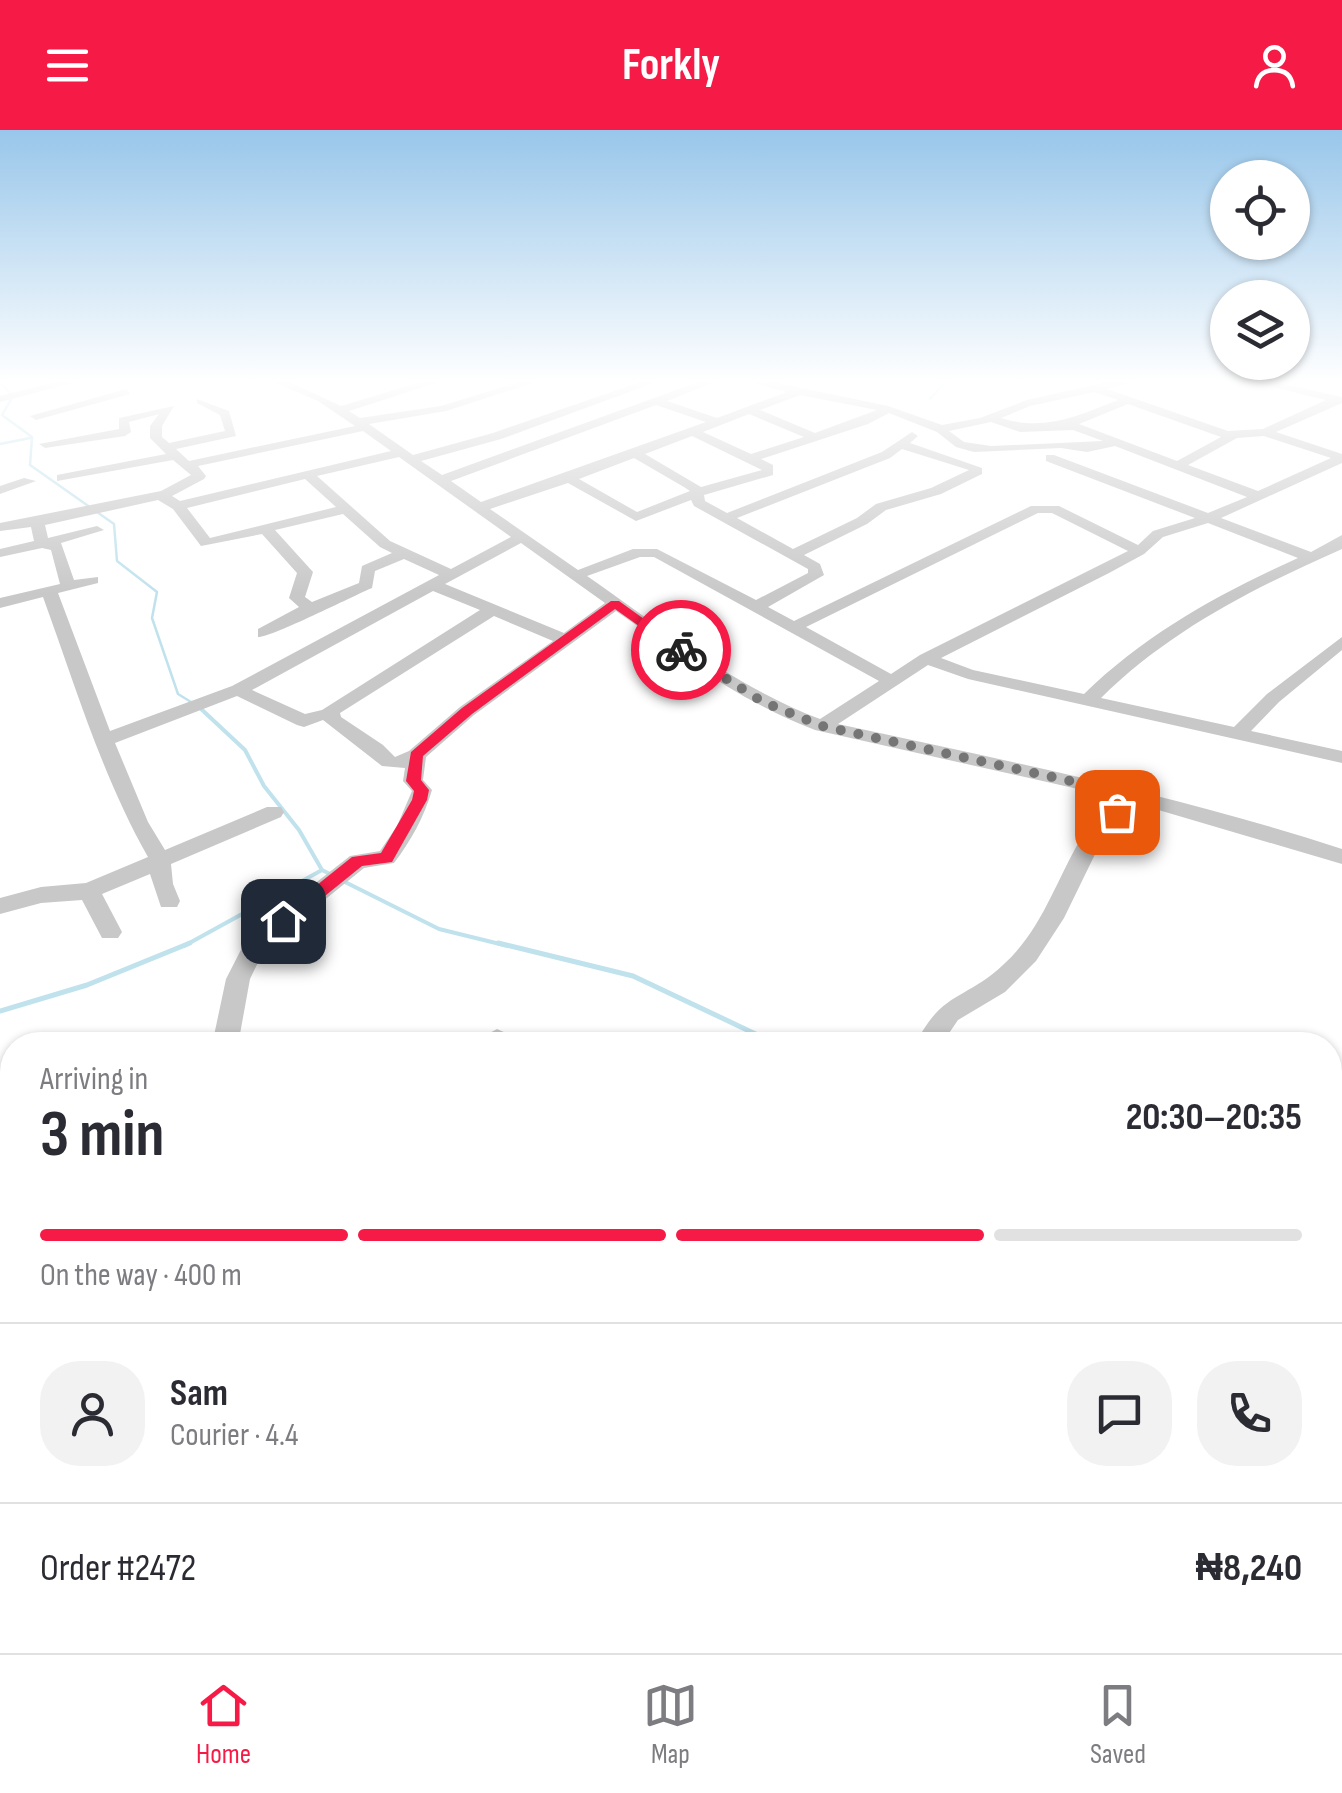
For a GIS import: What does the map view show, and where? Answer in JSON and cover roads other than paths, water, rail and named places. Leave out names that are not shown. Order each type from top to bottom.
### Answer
[{"type":"street","points":[[34,457],[61,452]]},
{"type":"street","points":[[0,528],[164,495],[199,476],[171,452]]},
{"type":"street","points":[[109,480],[191,452]]},
{"type":"street","points":[[62,478],[88,468],[223,452]]},
{"type":"street","points":[[277,452],[385,544],[452,575]]},
{"type":"street","points":[[404,452],[615,604],[746,692],[822,726],[1120,792],[1282,836],[1342,857]]},
{"type":"street","points":[[178,506],[421,452]]},
{"type":"street","points":[[442,480],[519,452]]},
{"type":"street","points":[[569,478],[636,518],[696,493],[768,472],[768,468],[736,452]]},
{"type":"street","points":[[750,458],[765,452]]},
{"type":"street","points":[[726,518],[892,452]]},
{"type":"street","points":[[793,554],[862,521],[880,507],[936,491],[977,471],[926,452]]},
{"type":"street","points":[[1140,452],[1258,496]]},
{"type":"street","points":[[1177,466],[1203,452]]},
{"type":"street","points":[[480,507],[634,453],[689,484],[700,503],[815,566],[816,575],[757,606]]},
{"type":"street","points":[[1050,458],[1310,557]]},
{"type":"street","points":[[822,726],[926,659],[1138,551],[1158,534],[1258,496],[1342,458]]},
{"type":"street","points":[[88,468],[136,501]]},
{"type":"street","points":[[0,490],[29,482]]},
{"type":"street","points":[[164,495],[178,506],[204,543],[346,508]]},
{"type":"street","points":[[796,626],[1036,510],[1054,509],[1138,551]]},
{"type":"street","points":[[38,522],[42,544]]},
{"type":"street","points":[[0,553],[97,530]]},
{"type":"street","points":[[266,530],[305,572],[297,598],[310,608]]},
{"type":"street","points":[[104,740],[230,693],[523,536]]},
{"type":"street","points":[[1090,699],[1124,666],[1226,598],[1338,545],[1342,538]]},
{"type":"street","points":[[42,544],[58,547],[59,588],[104,740],[138,822],[160,860],[162,884],[169,901]]},
{"type":"street","points":[[577,575],[638,552],[657,553],[890,680]]},
{"type":"street","points":[[264,633],[310,608],[366,586],[367,568],[405,553]]},
{"type":"street","points":[[0,603],[93,580]]},
{"type":"street","points":[[433,585],[566,640]]},
{"type":"street","points":[[490,611],[331,711],[332,719],[347,732],[373,743],[389,762],[397,764],[416,755],[467,711],[615,604]]},
{"type":"street","points":[[1237,734],[1273,698],[1342,642]]},
{"type":"street","points":[[926,659],[968,674],[1342,757]]},
{"type":"street","points":[[230,693],[304,721],[319,715]]},
{"type":"street","points":[[228,1032],[238,979],[256,942],[358,861],[386,858],[392,850],[422,790],[413,781],[416,755]]},
{"type":"street","points":[[934,1032],[960,1002],[997,985],[1040,938],[1090,840],[1105,829],[1117,812],[1120,792]]},
{"type":"street","points":[[0,906],[41,895],[89,891],[274,812]]},
{"type":"street","points":[[89,891],[110,932]]},
{"type":"waterway","points":[[31,452],[30,465],[114,524],[117,561],[157,592],[152,618],[178,694],[191,702]]},
{"type":"waterway","points":[[199,707],[245,750],[264,786],[299,830],[322,870]]},
{"type":"waterway","points":[[188,944],[322,870]]},
{"type":"waterway","points":[[322,870],[330,874]]},
{"type":"waterway","points":[[343,881],[439,929],[508,946]]},
{"type":"waterway","points":[[498,943],[633,976],[751,1032]]},
{"type":"waterway","points":[[0,1011],[87,985],[188,944]]},
{"type":"waterway","points":[[184,946],[188,944]]}]
